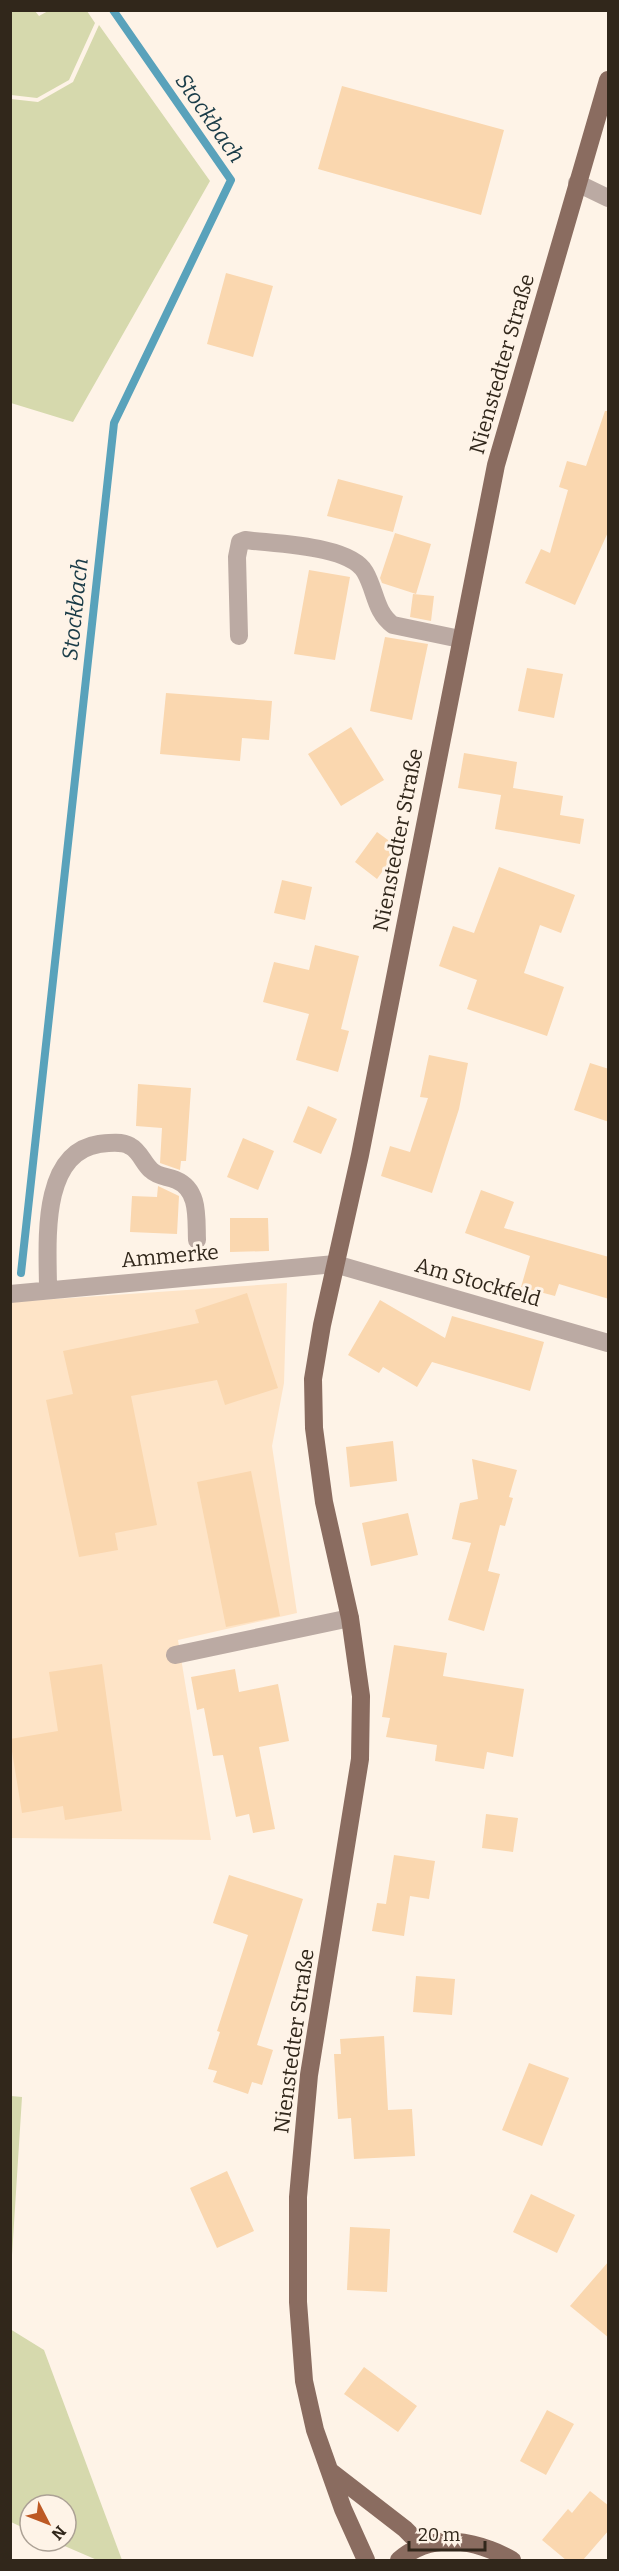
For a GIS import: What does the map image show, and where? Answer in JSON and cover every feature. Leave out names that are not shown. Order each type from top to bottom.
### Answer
[{"type":"main road","name":"Nienstedter Straße","points":[[366,2560],[328,2470],[315,2430],[304,2381],[298,2302],[298,2197],[309,2075],[360,1759],[361,1696],[350,1618],[324,1502],[314,1428],[313,1380],[335,1264],[360,1155],[496,465],[609,80]]},
{"type":"main road","points":[[328,2470],[405,2529],[421,2545]]},
{"type":"main road","points":[[399,2560],[421,2545],[449,2540],[474,2544],[512,2560]]},
{"type":"street","points":[[577,183],[609,198]]},
{"type":"street","points":[[239,636],[238,548],[240,542],[245,540],[330,552],[351,558],[366,574],[385,619],[393,625],[460,639]]},
{"type":"street","points":[[48,1290],[48,1231],[53,1190],[66,1161],[89,1145],[110,1142],[130,1145],[158,1175],[179,1181],[196,1202],[197,1240]]},
{"type":"street","name":"Ammerke","points":[[10,1294],[335,1264]]},
{"type":"street","name":"Am Stockfeld","points":[[335,1264],[609,1343]]},
{"type":"street","points":[[175,1655],[350,1618]]},
{"type":"shaded area","points":[[287,1283],[284,1383],[272,1446],[297,1613],[178,1640],[211,1840],[11,1838],[12,1302]]},
{"type":"green space","points":[[11,10],[35,11],[39,16],[48,11],[87,11],[95,23],[69,80],[37,98],[11,95]]},
{"type":"green space","points":[[99,25],[210,181],[73,422],[11,403],[11,99],[38,102],[73,82]]},
{"type":"green space","points":[[10,2096],[22,2097],[11,2271]]},
{"type":"green space","points":[[10,2329],[44,2350],[122,2560],[97,2560],[78,2552],[78,2493],[18,2493],[18,2525],[11,2522]]},
{"type":"building","points":[[342,86],[504,130],[481,215],[318,169]]},
{"type":"building","points":[[226,273],[273,286],[253,357],[207,344]]},
{"type":"building","points":[[605,411],[609,411],[609,530],[575,605],[525,583],[541,549],[550,553],[568,490],[559,487],[567,461],[586,466]]},
{"type":"building","points":[[338,479],[403,496],[393,532],[327,516]]},
{"type":"building","points":[[395,533],[431,544],[416,594],[382,583],[380,578]]},
{"type":"building","points":[[309,570],[350,577],[335,660],[294,654]]},
{"type":"building","points":[[413,594],[434,596],[431,621],[410,617]]},
{"type":"building","points":[[385,637],[428,644],[412,720],[370,711]]},
{"type":"building","points":[[527,668],[563,674],[554,718],[518,711]]},
{"type":"building","points":[[166,693],[272,701],[269,740],[242,738],[240,761],[160,754]]},
{"type":"building","points":[[351,727],[384,780],[341,806],[308,754]]},
{"type":"building","points":[[464,753],[517,762],[513,788],[563,796],[560,815],[584,819],[580,844],[495,829],[501,795],[458,788]]},
{"type":"building","points":[[377,832],[399,848],[377,879],[355,862]]},
{"type":"building","points":[[499,867],[575,895],[561,933],[540,925],[524,973],[564,987],[547,1036],[467,1009],[477,980],[439,966],[453,926],[474,933]]},
{"type":"building","points":[[282,880],[312,887],[305,920],[274,913]]},
{"type":"building","points":[[315,945],[359,956],[341,1029],[349,1031],[338,1072],[296,1060],[309,1014],[263,1002],[274,962],[309,970]]},
{"type":"building","points":[[429,1055],[468,1063],[459,1109],[432,1193],[381,1176],[390,1146],[410,1152],[428,1098],[420,1097]]},
{"type":"building","points":[[590,1063],[609,1069],[609,1122],[574,1110]]},
{"type":"building","points":[[138,1084],[191,1088],[186,1161],[181,1161],[180,1170],[160,1163],[162,1128],[136,1126]]},
{"type":"building","points":[[308,1106],[337,1119],[321,1154],[293,1142]]},
{"type":"building","points":[[243,1138],[274,1151],[258,1190],[227,1177]]},
{"type":"building","points":[[158,1186],[179,1196],[177,1234],[130,1232],[132,1196],[157,1197]]},
{"type":"building","points":[[481,1190],[514,1202],[504,1228],[609,1257],[609,1299],[559,1284],[555,1296],[521,1287],[530,1256],[465,1233]]},
{"type":"building","points":[[230,1218],[268,1218],[269,1251],[230,1252]]},
{"type":"building","points":[[247,1293],[278,1388],[225,1405],[217,1380],[131,1396],[157,1525],[115,1533],[118,1550],[79,1557],[46,1400],[73,1394],[63,1351],[199,1323],[195,1310]]},
{"type":"building","points":[[380,1300],[445,1338],[452,1316],[544,1342],[530,1391],[432,1362],[417,1387],[383,1367],[379,1373],[348,1355]]},
{"type":"building","points":[[393,1441],[397,1481],[350,1487],[346,1447]]},
{"type":"building","points":[[472,1459],[517,1470],[509,1497],[513,1498],[505,1526],[500,1525],[488,1571],[500,1574],[484,1631],[448,1620],[471,1543],[452,1539],[460,1503],[478,1499]]},
{"type":"building","points":[[251,1471],[280,1616],[226,1627],[197,1482]]},
{"type":"building","points":[[408,1513],[418,1555],[371,1566],[362,1523]]},
{"type":"building","points":[[394,1645],[447,1653],[443,1676],[524,1689],[513,1757],[487,1752],[484,1769],[435,1761],[437,1745],[386,1737],[390,1718],[382,1717]]},
{"type":"building","points":[[102,1664],[122,1811],[65,1820],[63,1806],[22,1813],[10,1739],[58,1731],[49,1672]]},
{"type":"building","points":[[235,1669],[239,1692],[278,1684],[289,1741],[259,1747],[275,1829],[253,1833],[249,1814],[236,1817],[223,1755],[213,1756],[204,1708],[197,1710],[191,1677]]},
{"type":"building","points":[[486,1814],[518,1818],[513,1852],[482,1848]]},
{"type":"building","points":[[394,1855],[435,1861],[429,1899],[410,1896],[404,1936],[372,1931],[377,1903],[386,1904]]},
{"type":"building","points":[[229,1875],[303,1899],[257,2045],[273,2050],[262,2085],[252,2082],[248,2094],[213,2082],[217,2071],[208,2069],[220,2032],[217,2031],[248,1935],[213,1923]]},
{"type":"building","points":[[416,1976],[455,1979],[452,2015],[413,2012]]},
{"type":"building","points":[[384,2036],[388,2110],[412,2109],[415,2156],[354,2159],[351,2118],[338,2119],[334,2054],[341,2054],[340,2039]]},
{"type":"building","points":[[529,2063],[569,2078],[542,2146],[502,2130]]},
{"type":"building","points":[[227,2171],[254,2231],[217,2248],[190,2188]]},
{"type":"building","points":[[531,2194],[575,2215],[557,2253],[513,2232]]},
{"type":"building","points":[[350,2227],[390,2229],[387,2292],[347,2290]]},
{"type":"building","points":[[609,2261],[609,2338],[570,2306]]},
{"type":"building","points":[[364,2367],[417,2406],[398,2432],[344,2394]]},
{"type":"building","points":[[547,2410],[574,2424],[546,2475],[520,2461]]},
{"type":"building","points":[[590,2491],[609,2506],[609,2530],[583,2560],[566,2560],[542,2540],[568,2509],[572,2513]]},
{"type":"waterway","name":"Stockbach","points":[[21,1273],[114,423],[231,180],[113,10]]}]
